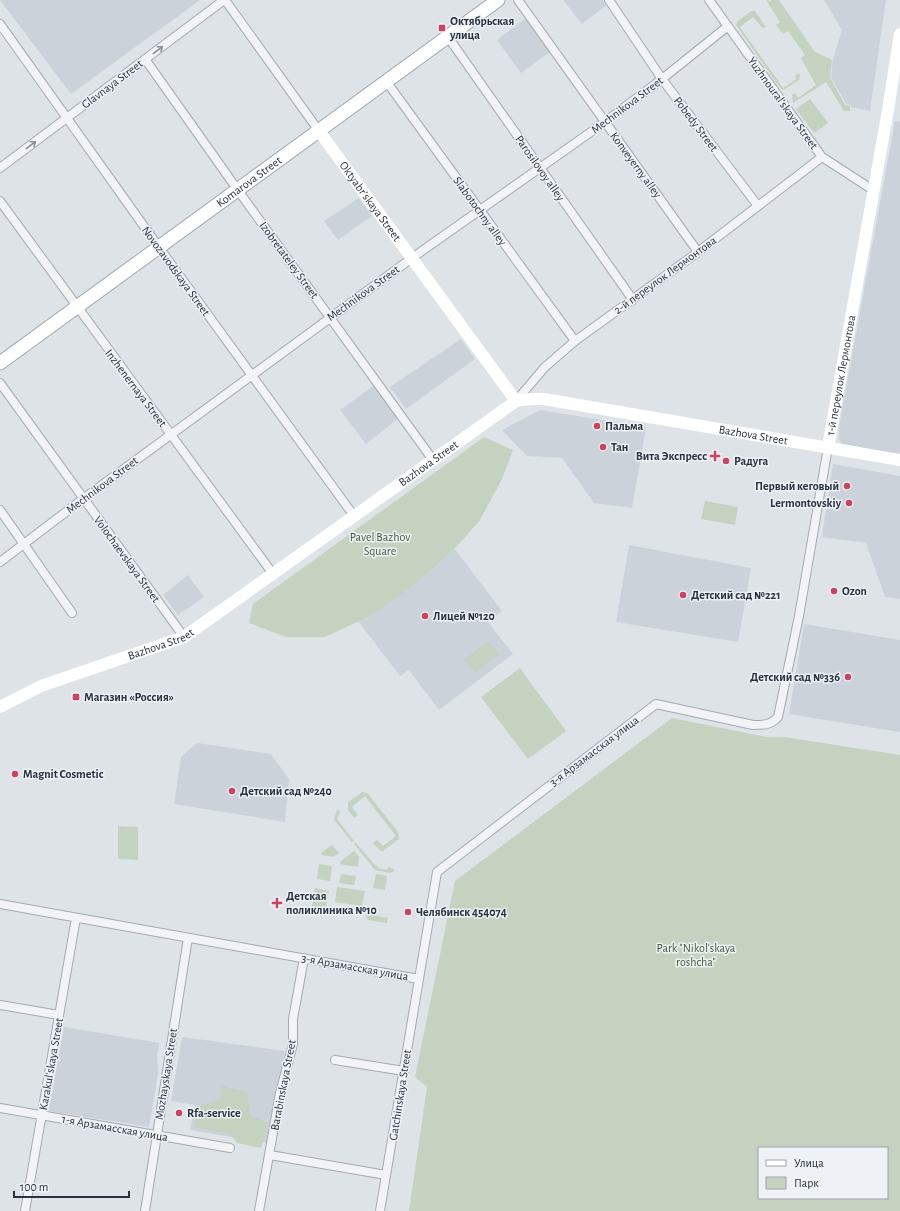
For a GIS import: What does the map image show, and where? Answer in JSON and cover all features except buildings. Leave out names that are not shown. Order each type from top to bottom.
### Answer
[{"type":"main road","name":"Komarova Street","points":[[0,363],[158,246],[319,131],[498,0]]},
{"type":"main road","name":"1-й переулок Лермонтова","points":[[828,447],[900,34]]},
{"type":"main road","name":"Oktyabr'skaya Street","points":[[319,131],[516,401]]},
{"type":"main road","name":"Bazhova Street","points":[[0,707],[41,686],[184,638],[516,401],[544,399],[900,460]]},
{"type":"street","name":"Glavnaya Street","points":[[0,168],[224,0]]},
{"type":"street","name":"Oktyabr'skaya Street","points":[[224,0],[319,131]]},
{"type":"street","name":"Konveyerny alley","points":[[518,0],[698,252]]},
{"type":"street","name":"Pobedy Street","points":[[609,0],[662,79],[758,206]]},
{"type":"street","name":"Yuzhnoural'skaya Street","points":[[709,0],[822,157],[874,190]]},
{"type":"street","name":"Novozavodskaya Street","points":[[0,24],[158,246],[354,516]]},
{"type":"street","name":"Mechnikova Street","points":[[0,562],[330,317],[605,122],[728,26]]},
{"type":"street","name":"Parosilovoy alley","points":[[448,37],[633,300]]},
{"type":"street","name":"Izobretateley Street","points":[[145,59],[433,460]]},
{"type":"street","name":"Slabotochny alley","points":[[386,81],[575,341]]},
{"type":"street","name":"2-й переулок Лермонтова","points":[[516,401],[545,367],[575,341],[698,252],[822,157]]},
{"type":"street","name":"Inzhenernaya Street","points":[[0,201],[76,307],[273,574]]},
{"type":"street","name":"Volochaevskaya Street","points":[[0,383],[184,638]]},
{"type":"street","name":"1-й переулок Лермонтова","points":[[778,716],[799,616],[828,447]]},
{"type":"street","points":[[0,510],[72,613]]},
{"type":"street","name":"3-я Арзамасская улица","points":[[0,904],[419,979],[437,872],[656,704],[753,724],[767,725],[774,722],[778,716]]},
{"type":"street","name":"Karakul'skaya Street","points":[[25,1211],[76,918]]},
{"type":"street","name":"Mozhayskaya Street","points":[[145,1211],[188,938]]},
{"type":"street","name":"Barabinskaya Street","points":[[260,1211],[280,1094],[292,1044],[293,1019],[304,958]]},
{"type":"street","name":"Gatchinskaya Street","points":[[380,1211],[419,979]]},
{"type":"street","points":[[0,1005],[59,1015]]},
{"type":"street","points":[[335,1060],[404,1071]]},
{"type":"street","name":"1-я Арзамасская улица","points":[[0,1108],[230,1148]]},
{"type":"street","points":[[270,1155],[386,1175]]},
{"type":"shaded area","points":[[0,0],[200,0],[71,94]]},
{"type":"shaded area","points":[[563,0],[603,0],[607,5],[582,24]]},
{"type":"shaded area","points":[[824,0],[886,0],[870,111],[851,107],[851,105],[846,104],[831,77],[833,59],[842,30]]},
{"type":"shaded area","points":[[526,18],[551,51],[521,73],[497,40]]},
{"type":"shaded area","points":[[895,121],[900,122],[900,455],[842,444],[839,439],[839,427]]},
{"type":"shaded area","points":[[359,198],[372,216],[338,240],[324,221]]},
{"type":"shaded area","points":[[461,339],[475,359],[406,409],[390,387]]},
{"type":"shaded area","points":[[376,384],[399,418],[366,444],[340,410]]},
{"type":"shaded area","points":[[540,410],[646,427],[632,508],[594,503],[562,458],[527,456],[502,430]]},
{"type":"shaded area","points":[[833,464],[900,476],[900,599],[885,597],[866,543],[822,537]]},
{"type":"shaded area","name":"Лицей №120","points":[[438,527],[502,611],[488,622],[513,654],[439,710],[409,670],[400,676],[342,600]]},
{"type":"shaded area","name":"Детский сад №221","points":[[629,545],[751,568],[738,642],[616,622]]},
{"type":"shaded area","points":[[188,575],[204,597],[178,615],[163,595]]},
{"type":"shaded area","name":"Детский сад №336","points":[[804,624],[900,640],[900,732],[789,714]]},
{"type":"shaded area","name":"Детский сад №240","points":[[197,743],[271,754],[289,779],[285,822],[174,804],[181,757]]},
{"type":"shaded area","points":[[64,1027],[159,1043],[157,1056],[158,1073],[149,1127],[49,1111]]},
{"type":"shaded area","points":[[182,1037],[285,1051],[267,1143],[190,1130],[195,1105],[171,1101]]},
{"type":"green space","points":[[766,0],[769,2],[772,0],[779,0],[815,52],[832,60],[830,77],[845,105],[850,106],[850,111],[844,111],[826,82],[793,103],[792,95],[795,93],[798,98],[816,85],[801,58],[805,55],[788,31],[783,34],[776,25],[780,22]]},
{"type":"green space","points":[[751,11],[755,11],[766,27],[763,28],[753,17],[740,27],[783,88],[796,79],[795,76],[799,73],[799,80],[783,90],[780,88],[736,25],[737,22]]},
{"type":"green space","points":[[810,99],[828,123],[814,133],[796,109]]},
{"type":"green space","name":"Pavel Bazhov Square","points":[[484,437],[513,450],[502,479],[480,520],[457,546],[414,585],[374,614],[325,637],[286,637],[249,623],[253,604]]},
{"type":"green space","points":[[705,501],[738,507],[735,525],[701,519]]},
{"type":"green space","points":[[488,641],[499,654],[475,673],[464,660]]},
{"type":"green space","points":[[520,668],[566,731],[528,759],[481,697]]},
{"type":"green space","name":"Park \"Nikol'skaya roshcha\"","points":[[672,718],[766,737],[784,737],[900,755],[900,1211],[409,1211],[427,1087],[415,1077],[455,881]]},
{"type":"green space","points":[[362,792],[369,795],[398,832],[399,839],[383,851],[380,851],[373,843],[377,840],[383,846],[396,836],[365,796],[352,807],[358,815],[354,818],[348,810],[348,802]]},
{"type":"green space","points":[[337,810],[340,811],[337,819],[354,841],[352,842],[334,820]]},
{"type":"green space","points":[[118,826],[138,827],[138,860],[118,859]]},
{"type":"green space","points":[[356,843],[375,865],[378,866],[378,868],[387,870],[388,867],[395,871],[390,873],[375,870],[354,844]]},
{"type":"green space","points":[[332,845],[339,853],[333,857],[322,855],[321,853]]},
{"type":"green space","points":[[354,851],[359,857],[358,867],[340,864],[341,861]]},
{"type":"green space","points":[[319,864],[332,866],[330,881],[317,879]]},
{"type":"green space","points":[[341,874],[356,876],[354,885],[339,883]]},
{"type":"green space","points":[[376,874],[387,876],[385,890],[373,888]]},
{"type":"green space","points":[[337,887],[365,891],[362,906],[335,902]]},
{"type":"green space","points":[[315,888],[329,891],[326,906],[323,908],[312,906]]},
{"type":"green space","points":[[365,914],[388,918],[387,923],[368,920]]},
{"type":"green space","points":[[222,1086],[247,1092],[250,1115],[268,1123],[261,1148],[237,1143],[230,1134],[194,1127],[201,1105],[220,1099]]},
{"type":"place","name":"Октябрьская улица","points":[[442,28]]},
{"type":"place","name":"Пальма","points":[[597,426]]},
{"type":"place","name":"Тан","points":[[603,447]]},
{"type":"place","name":"Вита Экспресс","points":[[715,456]]},
{"type":"place","name":"Радуга","points":[[726,461]]},
{"type":"place","name":"Первый кеговый","points":[[847,486]]},
{"type":"place","name":"Lermontovskiy","points":[[849,503]]},
{"type":"place","name":"Ozon","points":[[834,591]]},
{"type":"place","name":"Детский сад №221","points":[[683,595]]},
{"type":"place","name":"Лицей №120","points":[[425,616]]},
{"type":"place","name":"Детский сад №336","points":[[848,677]]},
{"type":"place","name":"Магазин «Россия»","points":[[76,697]]},
{"type":"place","name":"Magnit Cosmetic","points":[[15,774]]},
{"type":"place","name":"Детский сад №240","points":[[232,791]]},
{"type":"place","name":"Детская поликлиника №10","points":[[277,903]]},
{"type":"place","name":"Челябинск 454074","points":[[408,912]]},
{"type":"place","name":"Rfa-service","points":[[179,1113]]}]
